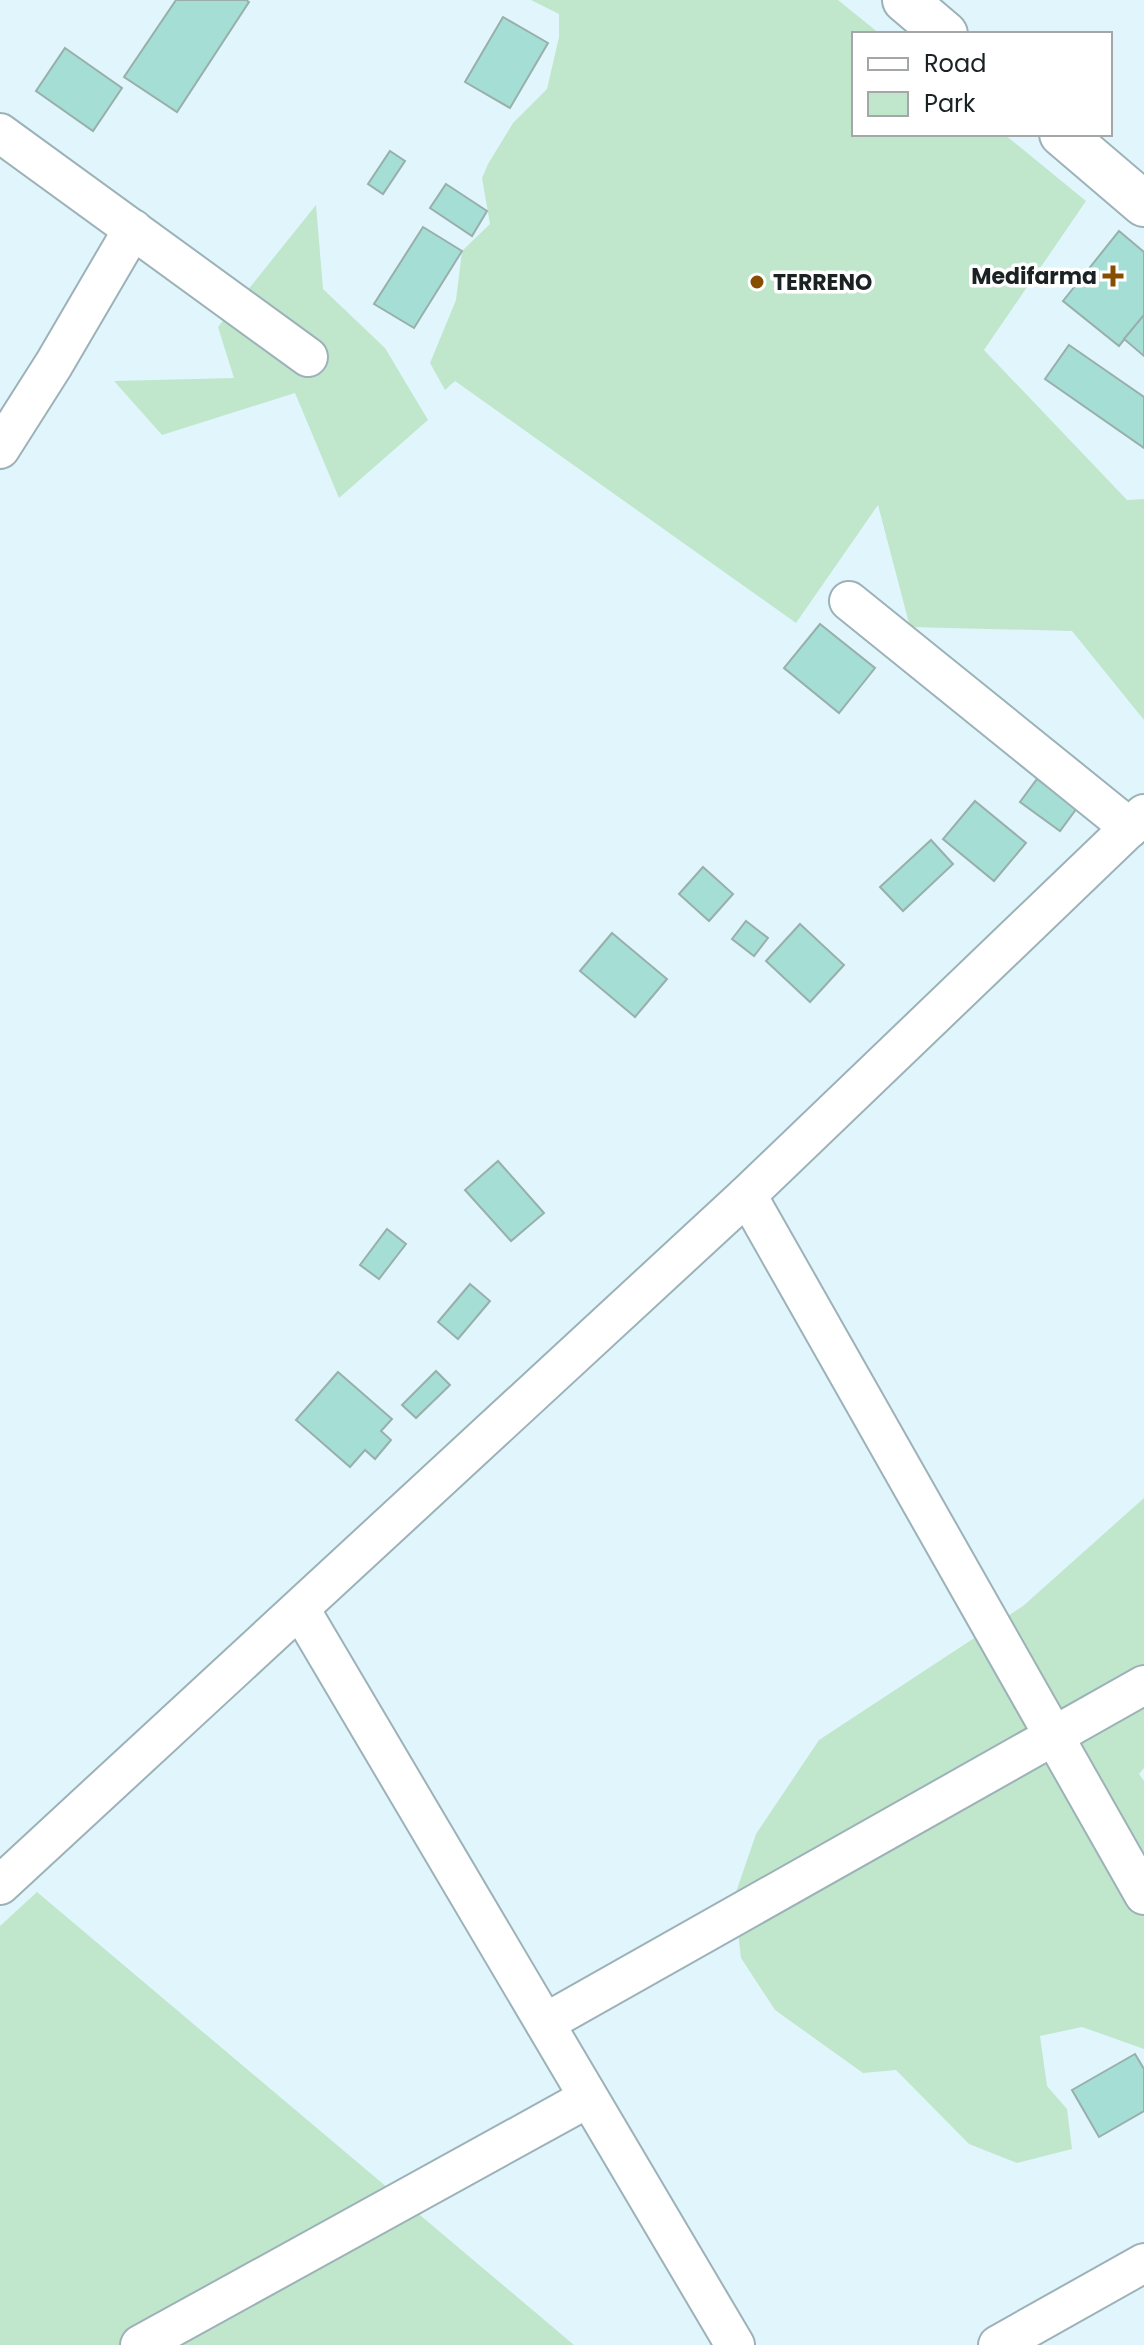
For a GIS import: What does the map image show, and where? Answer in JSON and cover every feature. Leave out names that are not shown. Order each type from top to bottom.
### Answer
[{"type":"main road","points":[[905,0],[943,32]]},
{"type":"main road","points":[[1064,136],[1144,204]]},
{"type":"street","points":[[0,133],[308,357]]},
{"type":"street","points":[[0,449],[133,229]]},
{"type":"street","points":[[0,1885],[747,1195],[1137,821],[849,601]]},
{"type":"street","points":[[747,1195],[1144,1895]]},
{"type":"street","points":[[300,1609],[735,2345]]},
{"type":"street","points":[[545,2023],[1144,1685]]},
{"type":"street","points":[[140,2345],[588,2098]]},
{"type":"street","points":[[998,2345],[1144,2263]]},
{"type":"green space","name":"TERRENO","points":[[531,0],[838,0],[878,32],[852,32],[852,136],[1006,136],[1086,201],[984,350],[1127,500],[1144,499],[1144,720],[1072,631],[910,627],[878,505],[796,623],[455,381],[445,390],[430,363],[456,300],[462,251],[490,224],[482,178],[513,123],[547,89],[559,37],[559,14]]},
{"type":"green space","points":[[316,205],[323,289],[385,348],[428,420],[339,498],[295,393],[162,435],[114,381],[234,378],[218,327]]},
{"type":"green space","points":[[1144,1498],[1144,1768],[1139,1774],[1144,1781],[1144,2049],[1082,2027],[1040,2036],[1047,2086],[1067,2109],[1072,2149],[1017,2163],[969,2144],[896,2070],[863,2073],[775,2010],[741,1958],[734,1898],[756,1834],[819,1740],[1023,1606]]},
{"type":"green space","points":[[37,1892],[574,2345],[0,2345],[0,1926]]},
{"type":"building","points":[[176,0],[249,2],[177,112],[124,77]]},
{"type":"building","points":[[503,17],[548,43],[510,108],[465,82]]},
{"type":"building","points":[[65,48],[122,88],[93,131],[36,91]]},
{"type":"building","points":[[390,151],[405,161],[383,194],[368,184]]},
{"type":"building","points":[[446,184],[487,211],[472,236],[430,208]]},
{"type":"building","points":[[423,227],[462,251],[414,328],[374,304]]},
{"type":"building","name":"Medifarma","points":[[1119,231],[1144,252],[1144,315],[1119,346],[1063,301]]},
{"type":"building","points":[[1144,315],[1144,356],[1124,339]]},
{"type":"building","points":[[1069,345],[1144,397],[1144,448],[1045,379]]},
{"type":"building","points":[[820,624],[875,668],[839,713],[784,668]]},
{"type":"building","points":[[1037,779],[1077,808],[1060,831],[1020,802]]},
{"type":"building","points":[[975,801],[1026,843],[994,881],[943,839]]},
{"type":"building","points":[[931,840],[953,864],[903,911],[880,887]]},
{"type":"building","points":[[703,867],[733,894],[709,921],[679,894]]},
{"type":"building","points":[[746,921],[768,938],[754,956],[732,939]]},
{"type":"building","points":[[800,924],[844,965],[810,1002],[766,961]]},
{"type":"building","points":[[612,933],[667,979],[635,1017],[580,971]]},
{"type":"building","points":[[498,1161],[544,1213],[511,1241],[465,1190]]},
{"type":"building","points":[[387,1229],[406,1244],[379,1279],[360,1265]]},
{"type":"building","points":[[470,1284],[490,1301],[458,1339],[438,1322]]},
{"type":"building","points":[[436,1371],[450,1385],[416,1418],[402,1405]]},
{"type":"building","points":[[338,1372],[392,1419],[381,1431],[391,1440],[375,1459],[365,1450],[350,1467],[296,1420]]},
{"type":"building","points":[[1135,2054],[1144,2069],[1144,2111],[1099,2137],[1072,2090]]},
{"type":"place","name":"Medifarma","points":[[1113,276]]},
{"type":"place","name":"TERRENO","points":[[757,282]]}]
